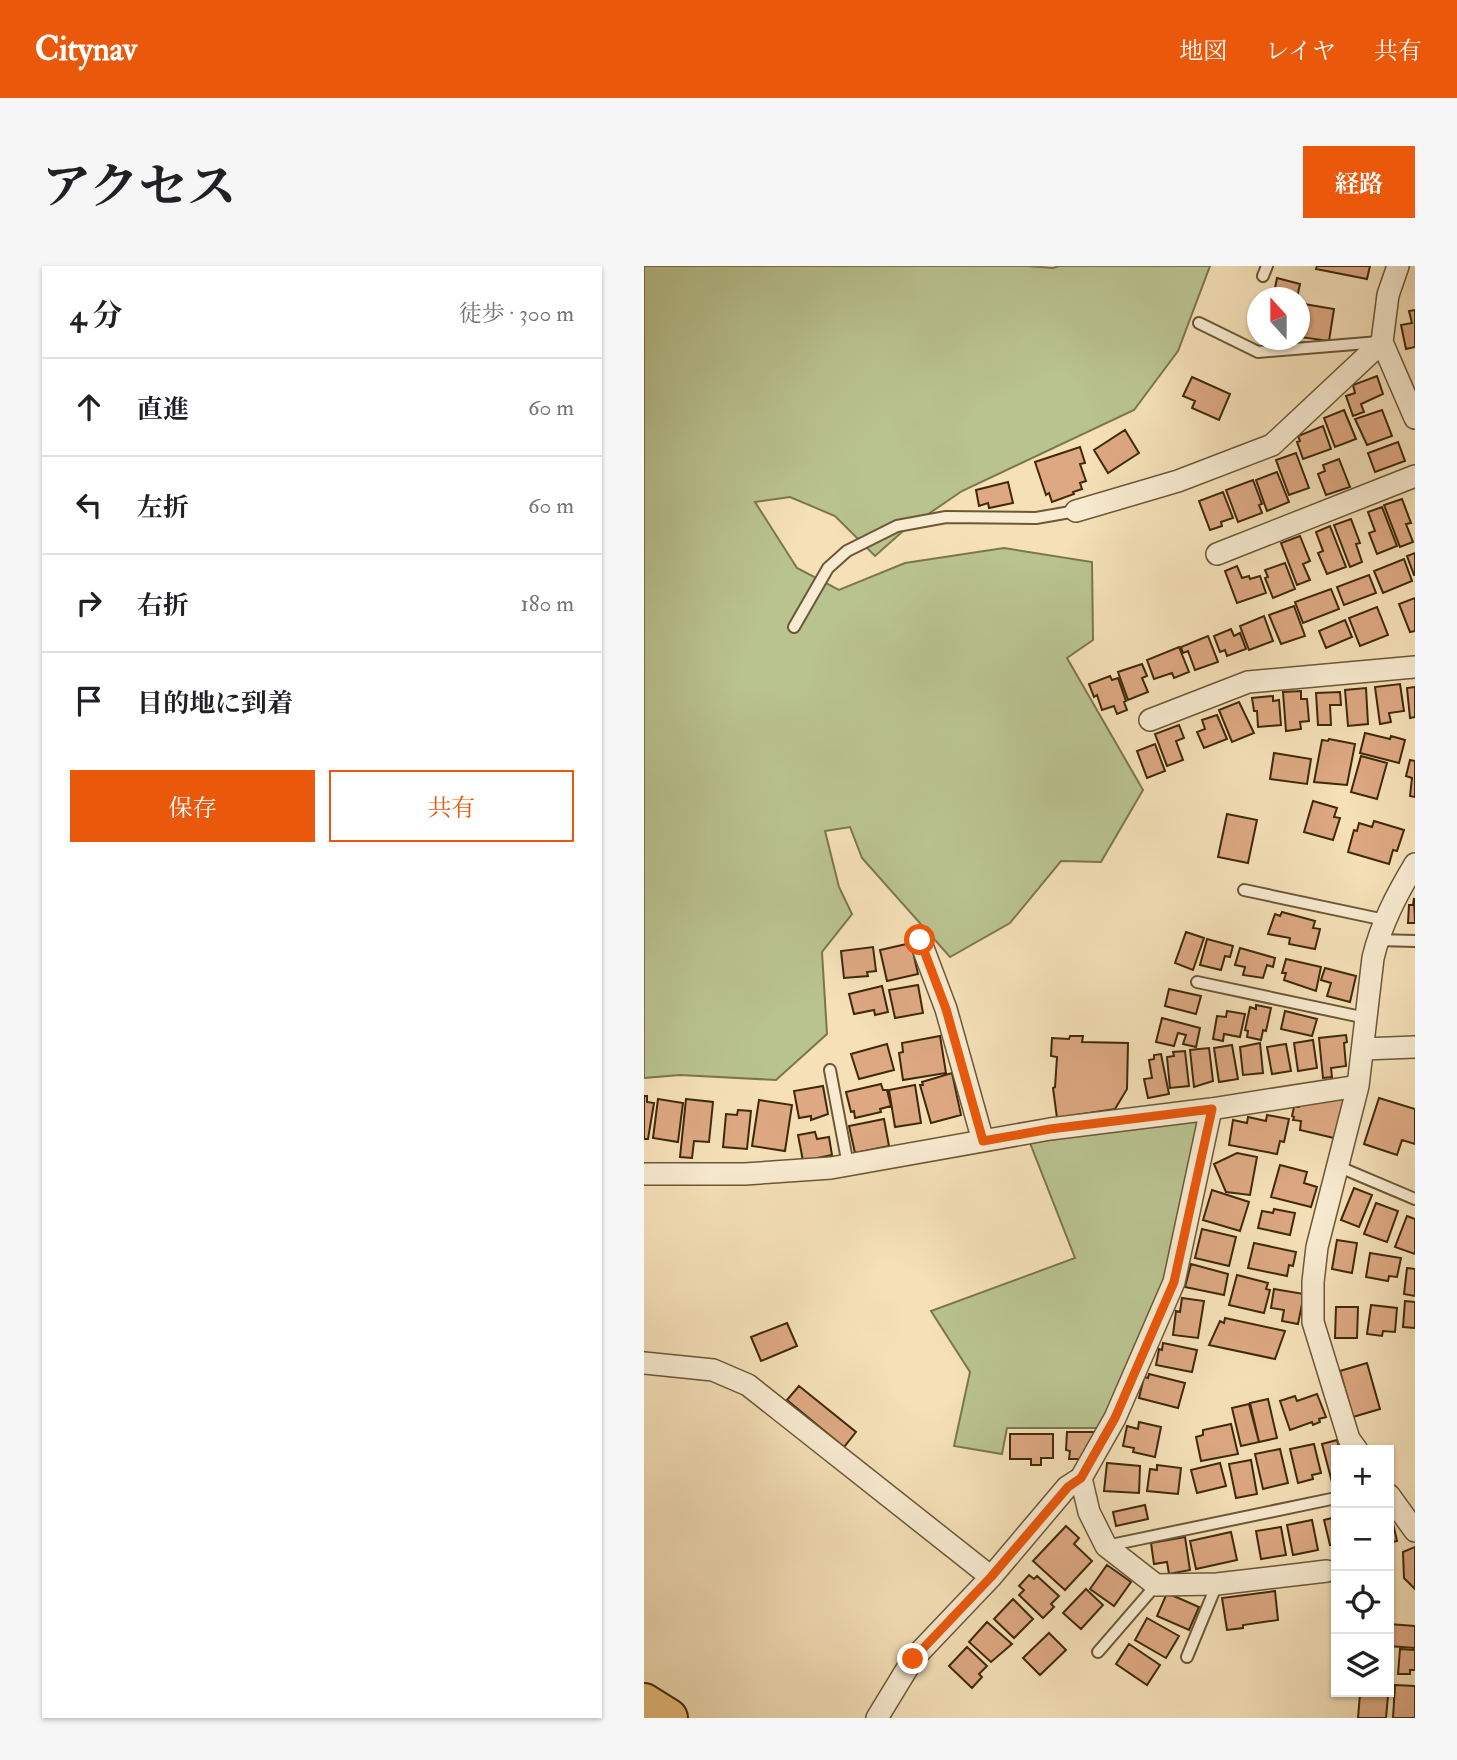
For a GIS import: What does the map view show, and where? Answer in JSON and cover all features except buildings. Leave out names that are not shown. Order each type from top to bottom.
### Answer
[{"type":"highway","points":[[644,1703],[668,1718]]},
{"type":"street","points":[[1398,266],[1388,295],[1382,342],[1415,418]]},
{"type":"street","points":[[1076,511],[1178,481],[1272,445],[1382,342]]},
{"type":"street","points":[[1217,554],[1415,476]]},
{"type":"street","points":[[1150,720],[1248,682],[1415,667]]},
{"type":"street","points":[[1353,1445],[1349,1439],[1312,1322],[1313,1282],[1317,1247],[1358,1086],[1377,940],[1393,901],[1415,864]]},
{"type":"street","points":[[920,940],[946,1009],[983,1141]]},
{"type":"street","points":[[1363,1049],[1415,1047]]},
{"type":"street","points":[[644,1174],[745,1174],[848,1165],[1050,1129],[1212,1109],[1358,1086]]},
{"type":"street","points":[[877,1718],[913,1659],[991,1577],[1068,1487],[1081,1478],[1115,1418],[1174,1282],[1212,1109]]},
{"type":"street","points":[[644,1363],[713,1370],[748,1385],[991,1577]]},
{"type":"street","points":[[1081,1478],[1089,1512],[1106,1546],[1156,1585],[1217,1584],[1327,1571]]},
{"type":"street","points":[[1394,1502],[1415,1531]]},
{"type":"lane","points":[[1199,323],[1258,352],[1382,342]]},
{"type":"lane","points":[[794,627],[828,568],[847,551],[897,526],[946,517],[1036,518],[1076,511]]},
{"type":"lane","points":[[1244,890],[1385,920]]},
{"type":"lane","points":[[1377,940],[1415,941]]},
{"type":"lane","points":[[1197,982],[1366,1018]]},
{"type":"lane","points":[[830,1070],[848,1165]]},
{"type":"lane","points":[[1337,1166],[1415,1199]]},
{"type":"lane","points":[[1106,1546],[1331,1499]]},
{"type":"lane","points":[[1187,1657],[1217,1584]]},
{"type":"lane","points":[[1098,1652],[1156,1585]]},
{"type":"green space","points":[[644,266],[1210,266],[1178,351],[1134,410],[962,491],[902,532],[875,556],[835,516],[790,497],[755,502],[797,568],[839,590],[905,563],[1004,548],[1092,562],[1093,640],[1067,658],[1143,790],[1101,862],[1061,861],[1010,923],[950,957],[862,858],[850,827],[825,831],[839,887],[852,914],[822,952],[827,1034],[776,1080],[680,1075],[644,1078]]},
{"type":"green space","points":[[1202,1116],[1169,1270],[1102,1428],[1007,1428],[1002,1454],[954,1446],[970,1372],[931,1311],[1075,1258],[1030,1143]]},
{"type":"route","points":[[913,1659],[991,1577],[1068,1487],[1081,1478],[1115,1418],[1174,1282],[1212,1109],[1050,1129],[983,1141],[946,1009],[920,940]]}]
